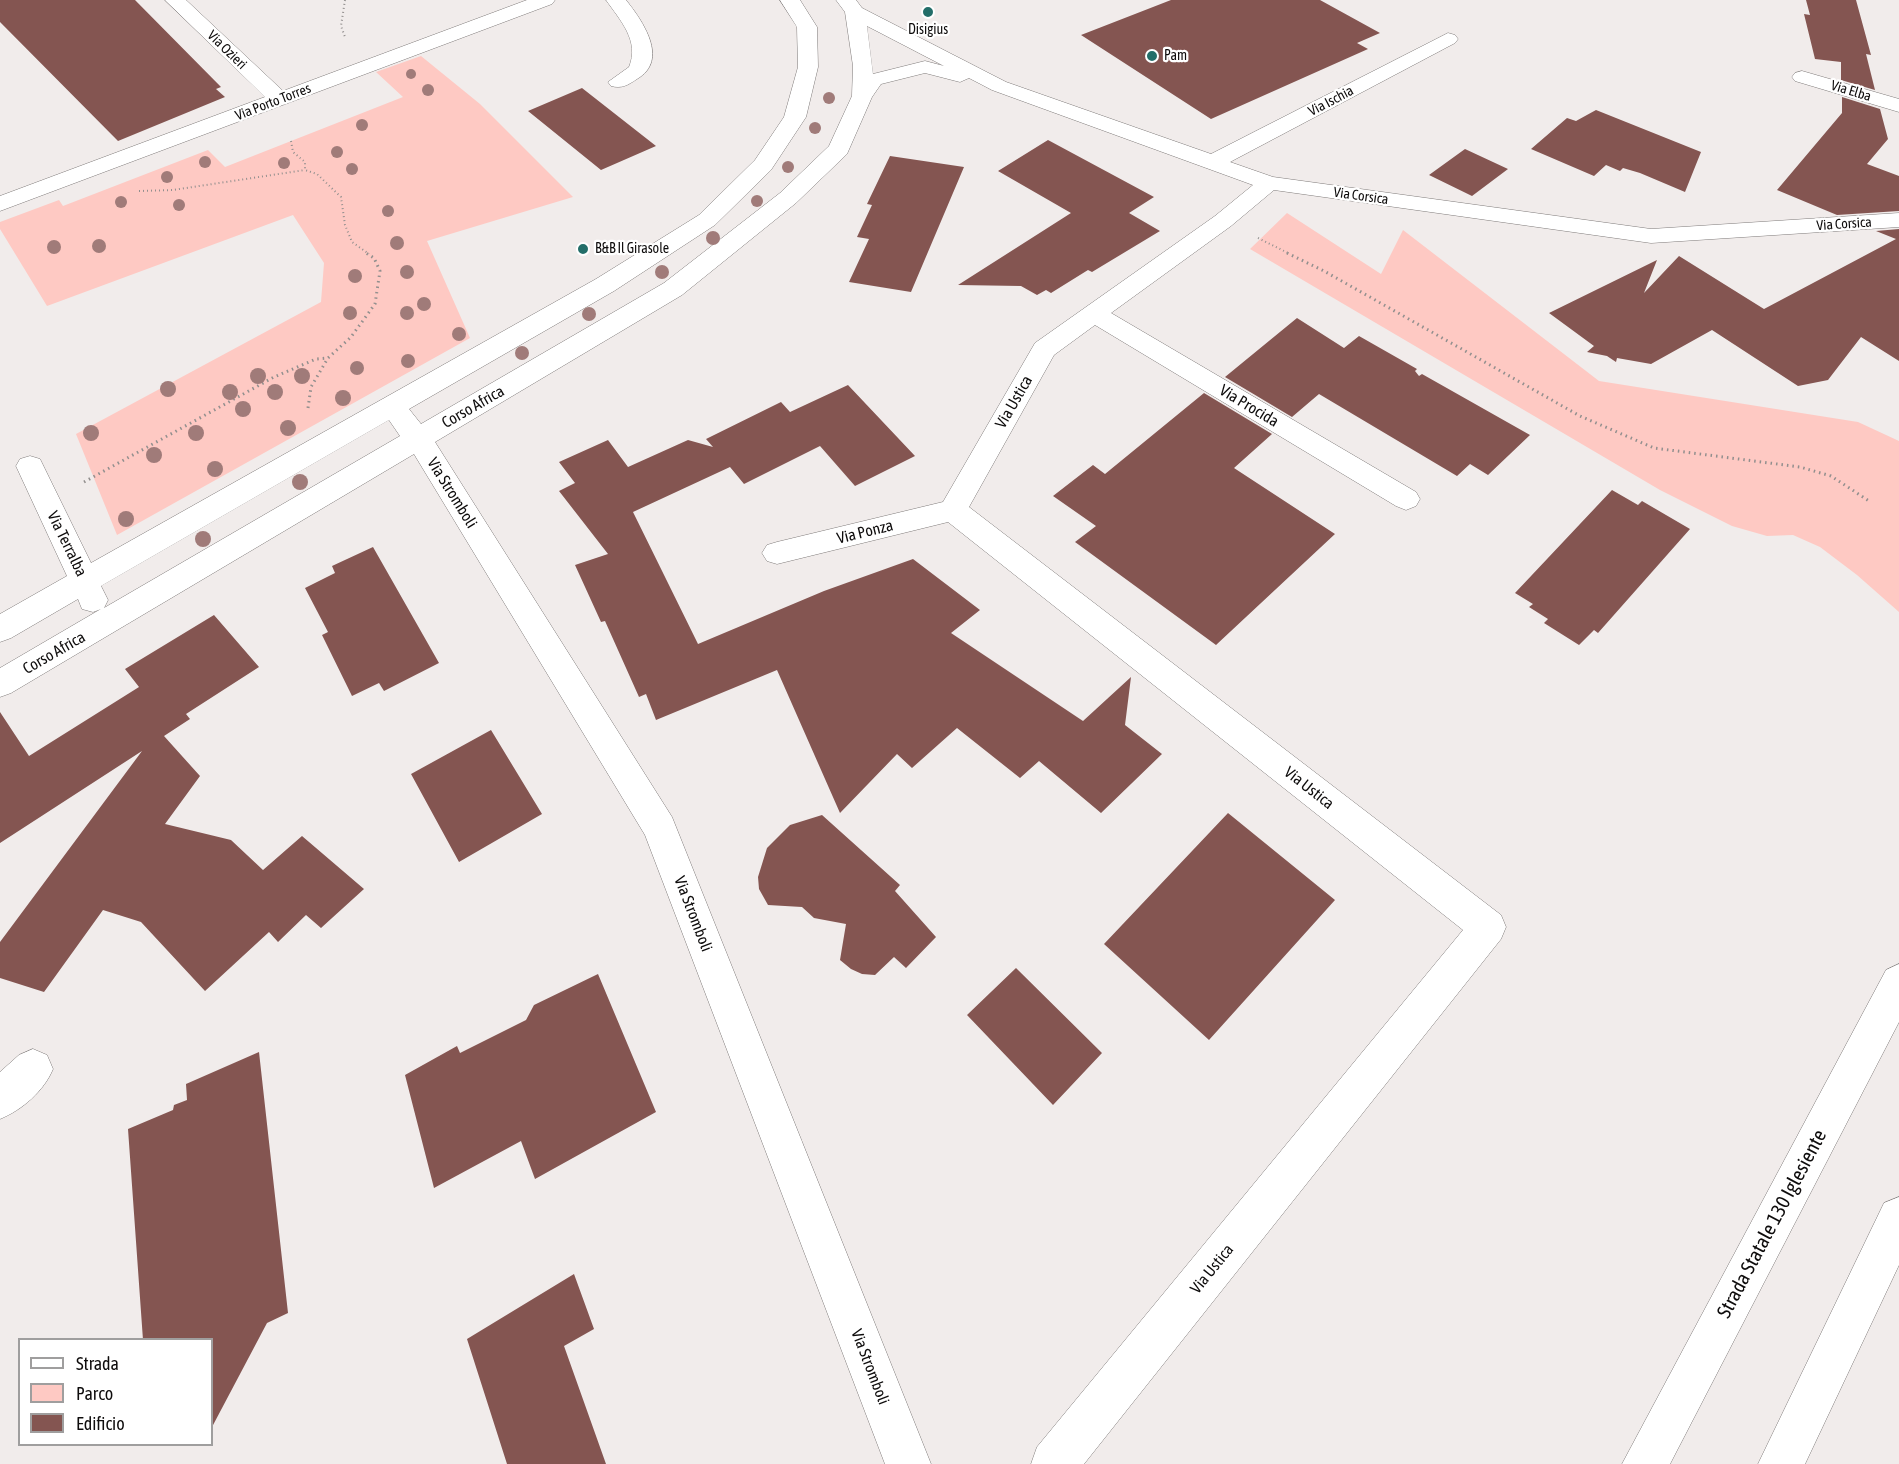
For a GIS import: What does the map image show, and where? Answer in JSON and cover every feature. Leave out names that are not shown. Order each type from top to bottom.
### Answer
[{"type":"street","name":"Via Ozieri","points":[[176,0],[279,99]]},
{"type":"street","name":"Via Porto Torres","points":[[0,204],[545,0]]},
{"type":"street","points":[[616,0],[630,17],[644,51],[637,70],[618,82]]},
{"type":"street","name":"Corso Africa","points":[[0,684],[673,289],[788,198],[839,149],[862,96],[863,66],[834,44],[790,0]]},
{"type":"street","name":"Corso Africa","points":[[0,629],[605,285],[707,220],[763,165],[795,117],[808,67],[834,44],[850,6]]},
{"type":"street","name":"Via Corsica","points":[[850,6],[999,86],[1269,183],[1651,236],[1899,220]]},
{"type":"street","name":"Via Ischia","points":[[1214,162],[1448,39]]},
{"type":"street","points":[[834,44],[999,86]]},
{"type":"street","points":[[862,96],[874,80],[926,67]]},
{"type":"street","name":"Via Elba","points":[[1802,76],[1899,106]]},
{"type":"street","name":"Via Ustica","points":[[1054,1464],[1488,927],[953,510],[1044,349],[1223,221],[1269,183]]},
{"type":"street","name":"Via Procida","points":[[1093,313],[1406,499]]},
{"type":"street","name":"Via Stromboli","points":[[393,407],[419,439],[660,828],[908,1464]]},
{"type":"street","name":"Via Terralba","points":[[30,465],[104,623]]},
{"type":"street","name":"Via Ponza","points":[[777,553],[953,510]]},
{"type":"street","name":"Strada Statale 130 Iglesiente","points":[[1645,1464],[1899,983]]},
{"type":"street","points":[[0,1099],[33,1069]]},
{"type":"street","points":[[1781,1464],[1899,1218]]},
{"type":"path","points":[[291,141],[293,152],[305,162],[305,170]]},
{"type":"path","points":[[130,190],[181,189],[305,170],[317,174],[341,197],[345,225],[352,242],[374,258],[380,271],[375,304],[355,332],[328,357],[311,387],[308,414],[335,440]]},
{"type":"path","points":[[1223,221],[1324,271],[1580,416],[1619,435],[1654,448],[1800,467],[1831,476],[1869,501]]},
{"type":"path","points":[[47,502],[274,377],[316,359],[328,357]]},
{"type":"green space","points":[[421,56],[480,104],[573,197],[427,241],[470,338],[117,535],[76,434],[321,302],[324,263],[293,215],[47,306],[0,229],[0,222],[59,200],[63,206],[208,150],[225,167],[403,97],[376,72]]},
{"type":"green space","points":[[1287,213],[1381,274],[1403,230],[1599,381],[1858,422],[1899,441],[1899,612],[1857,575],[1820,547],[1793,535],[1767,536],[1732,526],[1660,490],[1250,249]]},
{"type":"building","points":[[0,0],[135,0],[221,87],[216,89],[225,97],[118,141],[0,22]]},
{"type":"building","points":[[1171,0],[1320,0],[1380,33],[1357,43],[1368,49],[1211,119],[1081,35]]},
{"type":"building","points":[[1806,0],[1856,0],[1871,55],[1866,54],[1875,90],[1841,80],[1841,62],[1815,59],[1804,14],[1810,15]]},
{"type":"building","points":[[582,88],[656,146],[601,170],[528,111]]},
{"type":"building","points":[[1842,97],[1880,109],[1888,139],[1867,164],[1899,176],[1899,211],[1837,215],[1777,190],[1842,113]]},
{"type":"building","points":[[1596,110],[1701,152],[1685,192],[1640,173],[1623,168],[1620,171],[1606,165],[1594,176],[1531,149],[1567,118],[1576,121]]},
{"type":"building","points":[[1048,140],[1154,197],[1129,213],[1160,231],[1092,272],[1088,270],[1051,293],[1046,290],[1037,295],[1021,286],[958,285],[1071,213],[998,171]]},
{"type":"building","points":[[1465,149],[1508,169],[1472,196],[1429,175]]},
{"type":"building","points":[[890,156],[964,167],[911,292],[849,282],[869,239],[857,237],[872,205],[867,204]]},
{"type":"building","points":[[1899,229],[1899,361],[1861,337],[1828,380],[1798,386],[1712,330],[1651,364],[1617,358],[1616,362],[1607,356],[1587,352],[1594,346],[1549,313],[1657,260],[1644,293],[1679,256],[1764,309],[1896,239],[1876,231]]},
{"type":"building","points":[[1297,318],[1344,348],[1359,336],[1417,369],[1415,371],[1419,376],[1422,374],[1530,435],[1488,475],[1470,464],[1457,476],[1319,394],[1292,417],[1225,377]]},
{"type":"building","points":[[848,385],[915,456],[855,486],[820,446],[744,484],[730,467],[633,512],[698,644],[824,591],[913,559],[980,610],[951,633],[1083,721],[1131,677],[1125,725],[1162,754],[1101,813],[1039,761],[1020,778],[957,728],[912,768],[897,754],[840,813],[777,670],[656,720],[646,694],[639,697],[605,621],[601,622],[575,565],[608,554],[559,491],[575,483],[559,462],[608,440],[628,467],[688,440],[713,447],[706,439],[781,402],[790,412]]},
{"type":"building","points":[[1204,393],[1272,434],[1234,468],[1335,534],[1216,645],[1075,542],[1096,526],[1053,496],[1093,465],[1105,474]]},
{"type":"building","points":[[1612,490],[1638,505],[1642,501],[1690,529],[1598,633],[1594,630],[1579,645],[1544,623],[1548,619],[1529,607],[1533,604],[1515,593]]},
{"type":"building","points":[[373,547],[439,663],[384,691],[379,683],[352,696],[322,635],[328,632],[305,588],[335,573],[332,566]]},
{"type":"building","points":[[214,615],[259,667],[186,714],[190,719],[164,736],[200,776],[165,824],[231,840],[263,870],[302,836],[364,889],[321,928],[306,915],[278,942],[269,932],[205,991],[141,922],[103,910],[44,992],[0,978],[0,942],[142,751],[0,843],[0,712],[29,756],[139,687],[125,669]]},
{"type":"building","points":[[491,730],[542,814],[459,862],[411,774]]},
{"type":"building","points":[[1228,813],[1335,900],[1209,1040],[1104,944]]},
{"type":"building","points":[[822,815],[900,885],[895,891],[936,937],[906,968],[894,957],[875,975],[862,974],[851,969],[840,960],[846,924],[814,918],[802,907],[768,905],[759,889],[758,877],[767,848],[790,825]]},
{"type":"building","points":[[1016,968],[1102,1053],[1053,1105],[967,1015]]},
{"type":"building","points":[[598,974],[656,1112],[535,1179],[521,1141],[434,1188],[405,1075],[457,1046],[460,1053],[526,1020],[534,1005]]},
{"type":"building","points":[[259,1052],[288,1313],[267,1323],[213,1425],[213,1338],[143,1338],[128,1129],[173,1110],[174,1105],[187,1100],[186,1084]]},
{"type":"building","points":[[574,1274],[594,1329],[564,1346],[606,1464],[507,1464],[467,1339]]},
{"type":"place","name":"Disigius","points":[[928,12]]},
{"type":"place","name":"Pam","points":[[1152,56]]},
{"type":"place","name":"B&B Il Girasole","points":[[583,249]]}]
